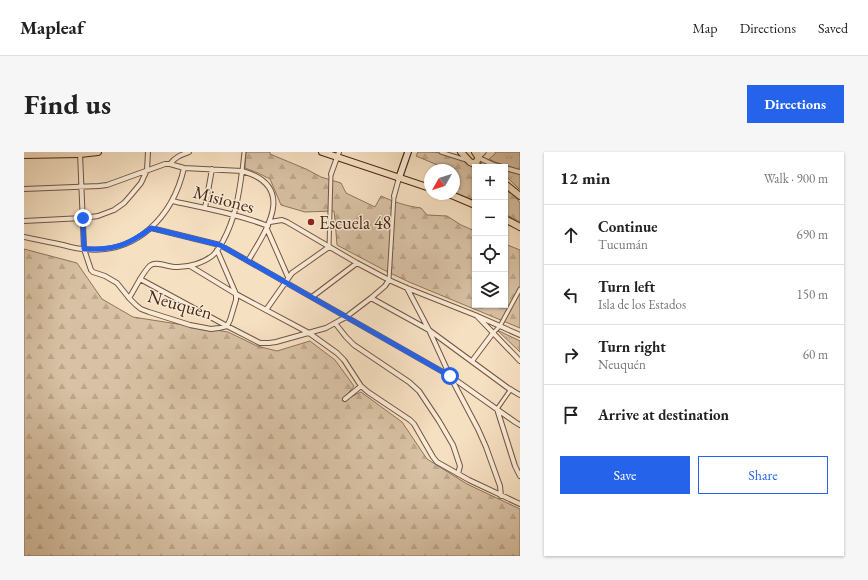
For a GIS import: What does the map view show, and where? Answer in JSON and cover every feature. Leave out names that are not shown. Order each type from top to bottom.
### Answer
[{"type":"main road","points":[[24,155],[98,152]]},
{"type":"main road","points":[[322,152],[338,155],[424,186]]},
{"type":"main road","points":[[400,178],[408,152]]},
{"type":"main road","points":[[461,152],[475,157]]},
{"type":"main road","points":[[508,186],[520,196]]},
{"type":"main road","points":[[460,198],[472,204]]},
{"type":"main road","points":[[508,221],[520,227]]},
{"type":"street","points":[[24,221],[83,218],[107,214],[124,203],[140,183],[147,170],[148,152]]},
{"type":"street","points":[[170,164],[177,156],[189,152]]},
{"type":"street","points":[[129,298],[150,265],[156,263],[177,268],[190,266],[206,260],[217,250],[229,229],[238,201],[244,152]]},
{"type":"street","points":[[441,152],[475,157],[492,164]]},
{"type":"street","name":"Neuquén","points":[[80,153],[84,249],[91,270],[114,280],[136,305],[149,312],[190,325],[211,329],[227,326]]},
{"type":"street","points":[[329,247],[331,174],[338,155]]},
{"type":"street","points":[[24,189],[107,185],[161,164],[170,164],[184,168],[242,171],[257,176],[263,180],[270,190],[274,201],[268,226],[248,261]]},
{"type":"street","points":[[24,237],[84,249],[99,250],[122,246],[151,228],[165,212],[181,181],[184,168]]},
{"type":"street","points":[[205,208],[212,169]]},
{"type":"street","points":[[508,169],[520,172]]},
{"type":"street","points":[[140,279],[260,343],[276,342],[326,328],[346,317],[385,286],[389,280],[394,196],[400,178]]},
{"type":"street","name":"Misiones","points":[[172,201],[234,215],[268,226],[288,277]]},
{"type":"street","points":[[268,226],[282,220],[287,222],[389,280],[520,335]]},
{"type":"street","points":[[151,228],[220,245],[450,376],[520,425]]},
{"type":"street","points":[[266,310],[292,272],[329,247]]},
{"type":"street","points":[[217,250],[236,294],[236,300],[227,326]]},
{"type":"street","points":[[312,297],[357,263]]},
{"type":"street","points":[[190,266],[236,294],[309,333],[344,360],[361,386],[410,420],[437,462],[469,480],[520,504]]},
{"type":"street","points":[[407,288],[478,429],[500,486],[501,496]]},
{"type":"street","points":[[472,361],[500,326],[520,289]]},
{"type":"street","points":[[370,298],[429,330],[520,395]]},
{"type":"street","points":[[475,315],[520,361]]},
{"type":"street","points":[[335,323],[354,345],[409,382],[419,391],[440,421],[453,445],[460,466],[458,474]]},
{"type":"street","points":[[345,399],[361,386]]},
{"type":"street","points":[[497,409],[511,389]]},
{"type":"street","points":[[497,409],[515,466],[520,476]]},
{"type":"green space","points":[[246,152],[270,152],[270,154],[321,177],[341,183],[346,193],[375,207],[381,196],[400,204],[421,208],[427,215],[447,216],[472,230],[472,308],[508,308],[508,245],[520,250],[520,328],[409,282],[337,245],[334,211],[305,212],[281,205],[270,179],[245,168]]},
{"type":"green space","points":[[418,152],[452,155],[464,160],[472,166],[472,200],[460,195],[460,164],[435,164],[416,156]]},
{"type":"green space","points":[[496,152],[520,152],[520,170],[508,166],[508,164],[501,164],[489,159]]},
{"type":"green space","points":[[508,170],[520,172],[520,190],[508,178]]},
{"type":"green space","points":[[508,192],[514,195],[520,203],[520,222],[508,216]]},
{"type":"green space","points":[[24,249],[77,263],[102,299],[133,317],[228,332],[257,346],[277,351],[310,341],[335,360],[354,386],[342,401],[361,392],[402,422],[427,459],[467,484],[520,509],[520,556],[24,556]]},
{"type":"green space","points":[[497,330],[520,341],[520,352]]},
{"type":"place","name":"Escuela 48","points":[[311,222]]},
{"type":"route","points":[[83,218],[84,249],[99,250],[122,246],[142,235],[151,228],[220,245],[450,376]]}]
